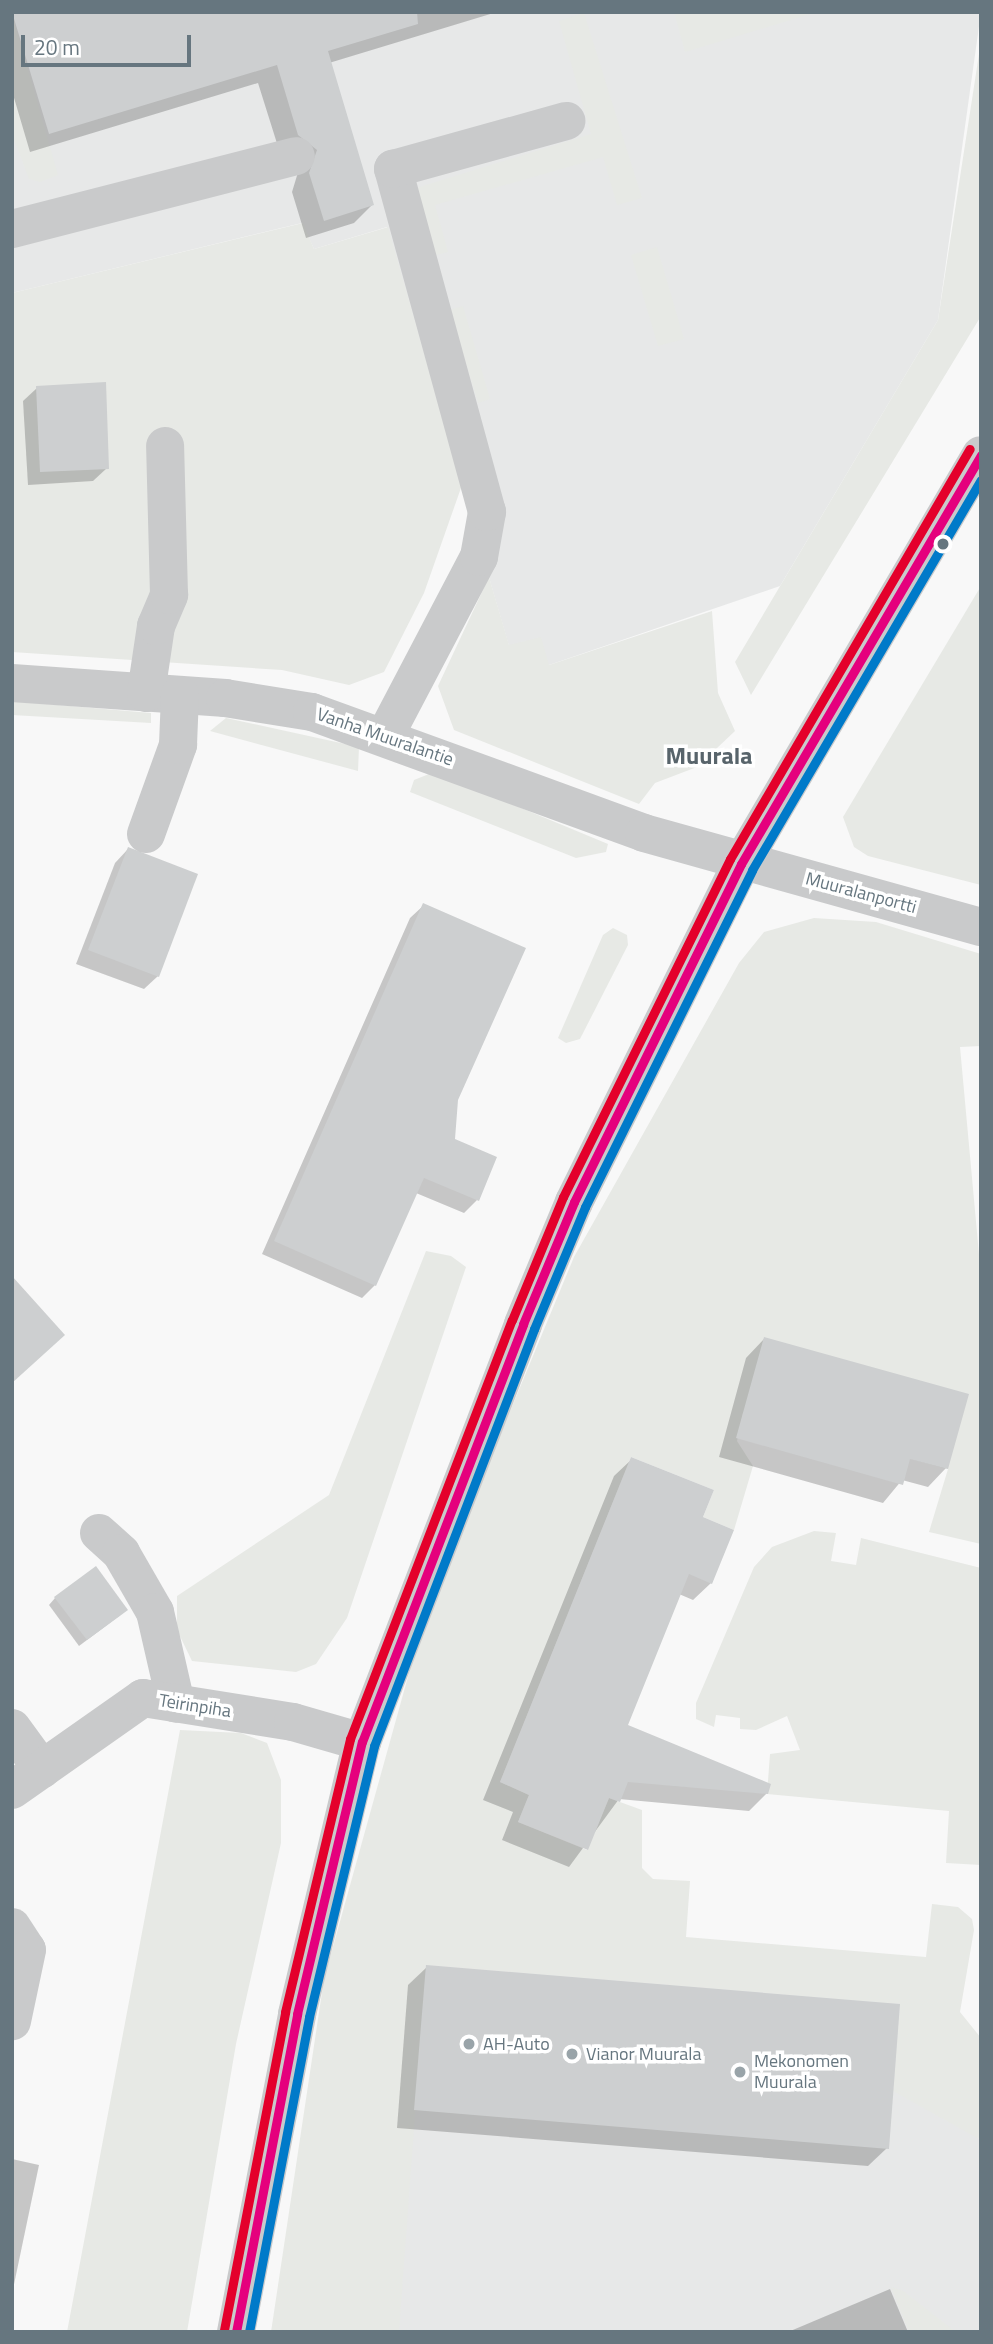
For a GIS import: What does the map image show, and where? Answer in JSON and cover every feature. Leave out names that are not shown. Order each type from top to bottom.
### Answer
[{"type":"street","points":[[386,734],[479,558],[487,512],[393,169],[566,121]]},
{"type":"street","points":[[12,229],[296,156]]},
{"type":"street","points":[[146,834],[178,745],[163,694],[156,626],[169,595],[165,446]]},
{"type":"street","points":[[236,2332],[297,2014],[362,1742],[573,1202],[741,864],[981,455]]},
{"type":"street","name":"Vanha Muuralantie","points":[[12,683],[163,694],[312,712],[386,734],[741,864]]},
{"type":"street","name":"Muuralanportti","points":[[741,864],[835,883],[981,927]]},
{"type":"street","points":[[99,1533],[121,1553],[155,1612],[176,1704]]},
{"type":"street","name":"Teirinpiha","points":[[27,1779],[143,1698],[293,1722],[362,1742]]},
{"type":"street","points":[[12,1728],[27,1779]]},
{"type":"street","points":[[12,1927],[27,1950],[12,2021]]},
{"type":"shaded area","points":[[12,12],[981,12],[938,320],[780,586],[549,665],[509,646],[387,227],[314,249],[302,223],[12,293]]},
{"type":"shaded area","points":[[674,12],[817,12],[685,52]]},
{"type":"shaded area","points":[[584,13],[642,198],[617,205],[603,157],[435,205],[448,252],[433,256],[413,189],[591,134],[559,21]]},
{"type":"shaded area","points":[[12,14],[58,175],[40,182],[29,179],[12,134]]},
{"type":"shaded area","points":[[981,41],[981,316],[751,695],[735,662],[938,320]]},
{"type":"shaded area","points":[[303,223],[314,249],[388,227],[462,485],[424,593],[384,672],[349,685],[282,670],[12,652],[12,293]]},
{"type":"shaded area","points":[[657,247],[684,339],[658,346],[631,255]]},
{"type":"shaded area","points":[[463,306],[490,399],[478,403],[450,310]]},
{"type":"shaded area","points":[[489,577],[509,645],[541,637],[549,665],[712,611],[718,693],[735,731],[697,767],[655,783],[639,804],[454,730],[438,686]]},
{"type":"shaded area","points":[[981,586],[981,885],[868,856],[854,847],[843,817]]},
{"type":"shaded area","points":[[12,701],[151,713],[151,723],[12,715]]},
{"type":"shaded area","points":[[226,718],[359,747],[358,771],[210,731]]},
{"type":"shaded area","points":[[434,772],[608,844],[606,852],[576,858],[410,792],[414,780]]},
{"type":"shaded area","points":[[814,918],[876,922],[981,954],[981,1046],[960,1047],[981,1276],[981,1544],[929,1532],[948,1469],[743,1413],[737,1441],[753,1466],[734,1530],[703,1517],[714,1490],[631,1457],[500,1782],[529,1795],[518,1822],[587,1850],[609,1798],[642,1810],[642,1868],[653,1879],[690,1881],[686,1937],[926,1957],[932,1904],[958,1907],[972,1919],[974,1930],[960,2012],[981,2038],[981,2140],[893,2091],[900,2004],[426,1965],[399,2332],[271,2332],[324,1979],[424,1619],[574,1257],[739,963],[764,932]]},
{"type":"shaded area","points":[[613,928],[627,935],[628,945],[580,1039],[566,1043],[558,1038],[603,935]]},
{"type":"shaded area","points":[[426,1251],[451,1256],[466,1267],[347,1618],[316,1664],[296,1672],[192,1661],[177,1630],[177,1596],[329,1495]]},
{"type":"shaded area","points":[[814,1531],[836,1533],[831,1561],[856,1565],[861,1538],[981,1568],[981,1865],[946,1863],[949,1811],[767,1794],[770,1754],[800,1750],[787,1716],[756,1730],[740,1729],[740,1718],[716,1715],[714,1727],[696,1719],[696,1703],[754,1567],[772,1547]]},
{"type":"shaded area","points":[[180,1730],[241,1733],[267,1743],[281,1780],[281,1843],[236,2044],[187,2332],[67,2332]]},
{"type":"shaded area","points":[[417,1957],[950,2000],[971,2133],[981,2140],[981,2332],[374,2332]]},
{"type":"shaded area","points":[[891,2287],[903,2291],[956,2332],[909,2332]]},
{"type":"building","points":[[12,12],[417,12],[418,24],[328,51],[374,205],[324,221],[309,173],[317,150],[298,135],[277,65],[49,134]]},
{"type":"building","points":[[106,382],[109,469],[40,472],[36,386]]},
{"type":"building","points":[[128,847],[198,874],[159,977],[88,950]]},
{"type":"building","points":[[423,903],[526,948],[458,1100],[455,1139],[497,1157],[479,1201],[424,1178],[376,1286],[274,1241]]},
{"type":"building","points":[[12,1276],[65,1335],[12,1383]]},
{"type":"building","points":[[764,1337],[969,1394],[948,1469],[910,1459],[903,1485],[736,1438]]},
{"type":"building","points":[[631,1457],[714,1490],[703,1517],[734,1530],[712,1584],[689,1574],[628,1725],[771,1784],[768,1794],[628,1782],[620,1802],[609,1798],[588,1850],[518,1822],[529,1795],[500,1782]]},
{"type":"building","points":[[96,1566],[128,1610],[87,1640],[54,1597]]},
{"type":"building","points":[[426,1965],[900,2004],[889,2149],[414,2110]]},
{"type":"transit line","points":[[224,2330],[285,2012],[350,1739],[512,1320],[563,1197],[730,859],[970,449]]},
{"type":"transit line","points":[[236,2332],[297,2014],[362,1742],[523,1324],[574,1202],[741,864],[981,455]]},
{"type":"transit line","points":[[249,2332],[309,2017],[374,1746],[534,1329],[585,1207],[752,870],[981,480]]},
{"type":"place","name":"AH-Auto","points":[[469,2044]]},
{"type":"place","name":"Vianor Muurala","points":[[572,2054]]},
{"type":"place","name":"Mekonomen Muurala","points":[[740,2072]]},
{"type":"district","name":"Muurala","points":[[709,756]]}]
